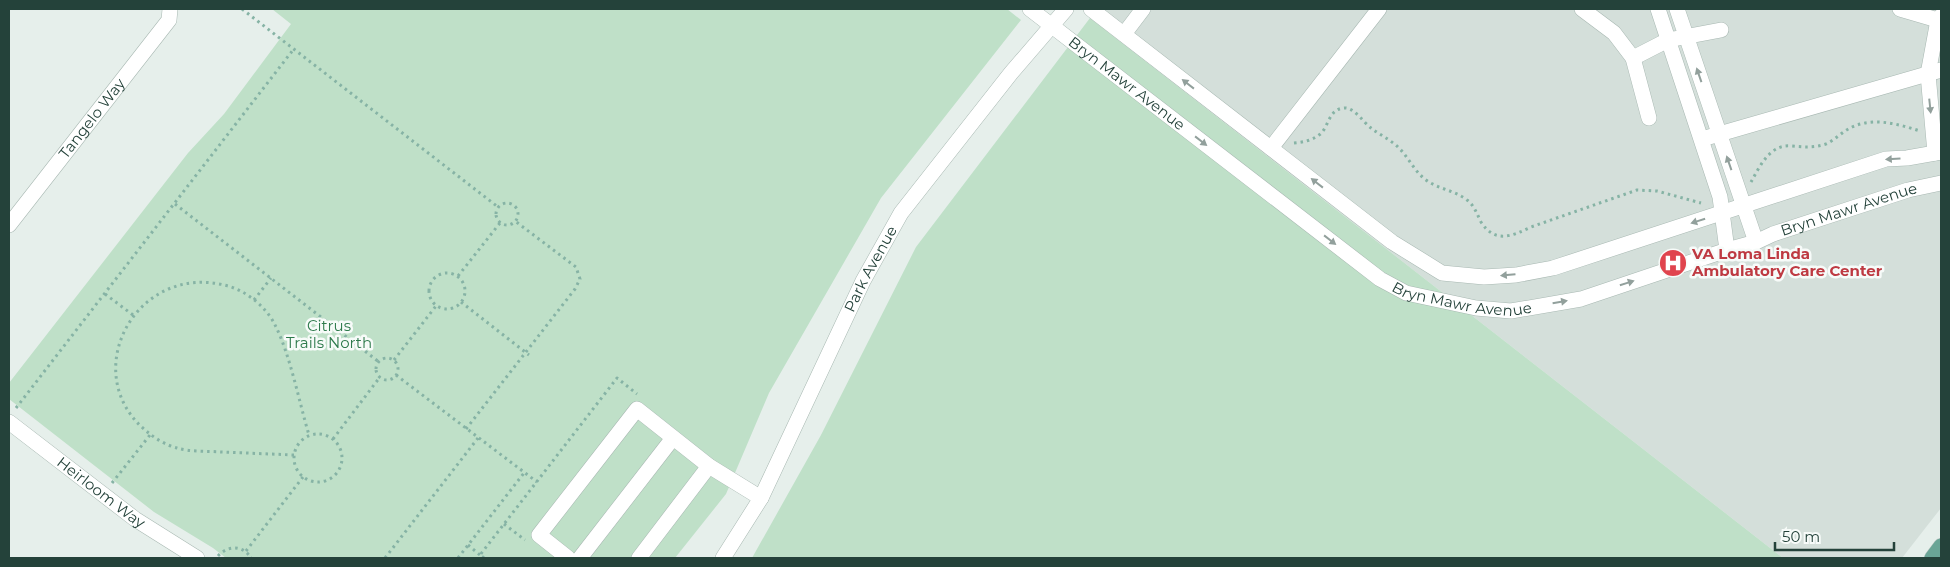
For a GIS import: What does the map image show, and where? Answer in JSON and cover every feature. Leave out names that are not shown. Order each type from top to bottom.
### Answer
[{"type":"main road","points":[[1932,558],[1941,546]]},
{"type":"street","name":"Tangelo Way","points":[[9,224],[169,20],[170,9]]},
{"type":"street","name":"Bryn Mawr Avenue","points":[[1030,9],[1380,279],[1406,293],[1476,308],[1510,311],[1581,299],[1899,193],[1930,184],[1941,183]]},
{"type":"street","name":"Park Avenue","points":[[723,558],[761,498],[863,280],[900,213],[1011,73],[1066,9]]},
{"type":"street","name":"Bryn Mawr Avenue","points":[[1091,9],[1392,242],[1442,273],[1484,277],[1553,268],[1886,159],[1907,158],[1938,152]]},
{"type":"street","points":[[1124,34],[1143,9]]},
{"type":"street","points":[[1271,148],[1379,9]]},
{"type":"street","points":[[1582,9],[1614,33],[1633,58],[1649,118]]},
{"type":"street","points":[[1658,9],[1720,197],[1727,250]]},
{"type":"street","points":[[1677,9],[1756,242]]},
{"type":"street","points":[[1900,9],[1940,19],[1934,72],[1938,152]]},
{"type":"street","points":[[1633,58],[1668,40],[1686,35],[1720,30]]},
{"type":"street","points":[[1702,139],[1934,72]]},
{"type":"street","points":[[568,558],[539,535],[637,409],[709,466],[761,498]]},
{"type":"street","name":"Heirloom Way","points":[[9,422],[135,519],[197,558]]},
{"type":"street","points":[[580,558],[672,438]]},
{"type":"street","points":[[639,558],[709,466]]},
{"type":"path","points":[[242,9],[498,208]]},
{"type":"path","points":[[16,408],[293,50]]},
{"type":"path","points":[[1294,143],[1310,140],[1320,134],[1337,110],[1344,108],[1352,110],[1370,127],[1399,148],[1416,172],[1426,180],[1470,202],[1487,230],[1499,236],[1514,235],[1531,227],[1637,190],[1657,191],[1701,203]]},
{"type":"path","points":[[1748,188],[1762,163],[1770,153],[1779,147],[1816,146],[1828,143],[1851,127],[1874,122],[1898,124],[1922,132]]},
{"type":"path","points":[[175,204],[379,362]]},
{"type":"path","points":[[504,204],[514,205],[517,211],[515,221],[506,225],[500,223],[496,214],[498,208],[504,204]]},
{"type":"path","points":[[466,429],[528,354],[576,289],[580,279],[576,267],[515,221]]},
{"type":"path","points":[[458,276],[500,223]]},
{"type":"path","points":[[447,272],[458,276],[464,286],[464,297],[461,302],[452,309],[436,306],[431,302],[428,291],[432,280],[436,276],[447,272]]},
{"type":"path","points":[[254,300],[271,278]]},
{"type":"path","points":[[294,455],[176,448],[150,435],[134,419],[123,400],[117,378],[116,356],[122,334],[133,315],[149,299],[169,288],[191,282],[213,282],[235,288],[254,300],[274,322],[284,349],[309,435]]},
{"type":"path","points":[[105,294],[133,315]]},
{"type":"path","points":[[461,302],[528,354]]},
{"type":"path","points":[[394,360],[436,306]]},
{"type":"path","points":[[384,358],[394,360],[398,365],[396,375],[387,380],[380,377],[376,368],[379,362],[384,358]]},
{"type":"path","points":[[396,375],[537,482],[480,555]]},
{"type":"path","points":[[333,439],[380,377]]},
{"type":"path","points":[[590,403],[595,406]]},
{"type":"path","points":[[321,434],[333,439],[341,453],[341,461],[334,475],[326,480],[318,481],[303,477],[296,467],[294,455],[299,443],[309,435],[321,434]]},
{"type":"path","points":[[112,483],[150,435]]},
{"type":"path","points":[[385,558],[478,438]]},
{"type":"path","points":[[458,558],[524,473]]},
{"type":"path","points":[[246,551],[303,477]]},
{"type":"path","points":[[468,546],[484,558]]},
{"type":"path","points":[[218,556],[228,548],[234,547],[246,551],[251,558]]},
{"type":"shaded area","name":"VA Loma Linda Ambulatory Care Center","points":[[1097,9],[1941,9],[1941,508],[1902,558],[1783,558],[1090,18]]},
{"type":"green space","name":"Citrus Trails North","points":[[272,9],[1007,9],[1021,20],[881,198],[769,393],[726,494],[675,558],[226,558],[154,512],[9,399],[9,383],[188,153],[224,114],[291,24]]},
{"type":"green space","points":[[1090,18],[1783,558],[752,558],[821,435],[916,247]]},
{"type":"place","name":"VA Loma Linda Ambulatory Care Center","points":[[1673,263]]}]
